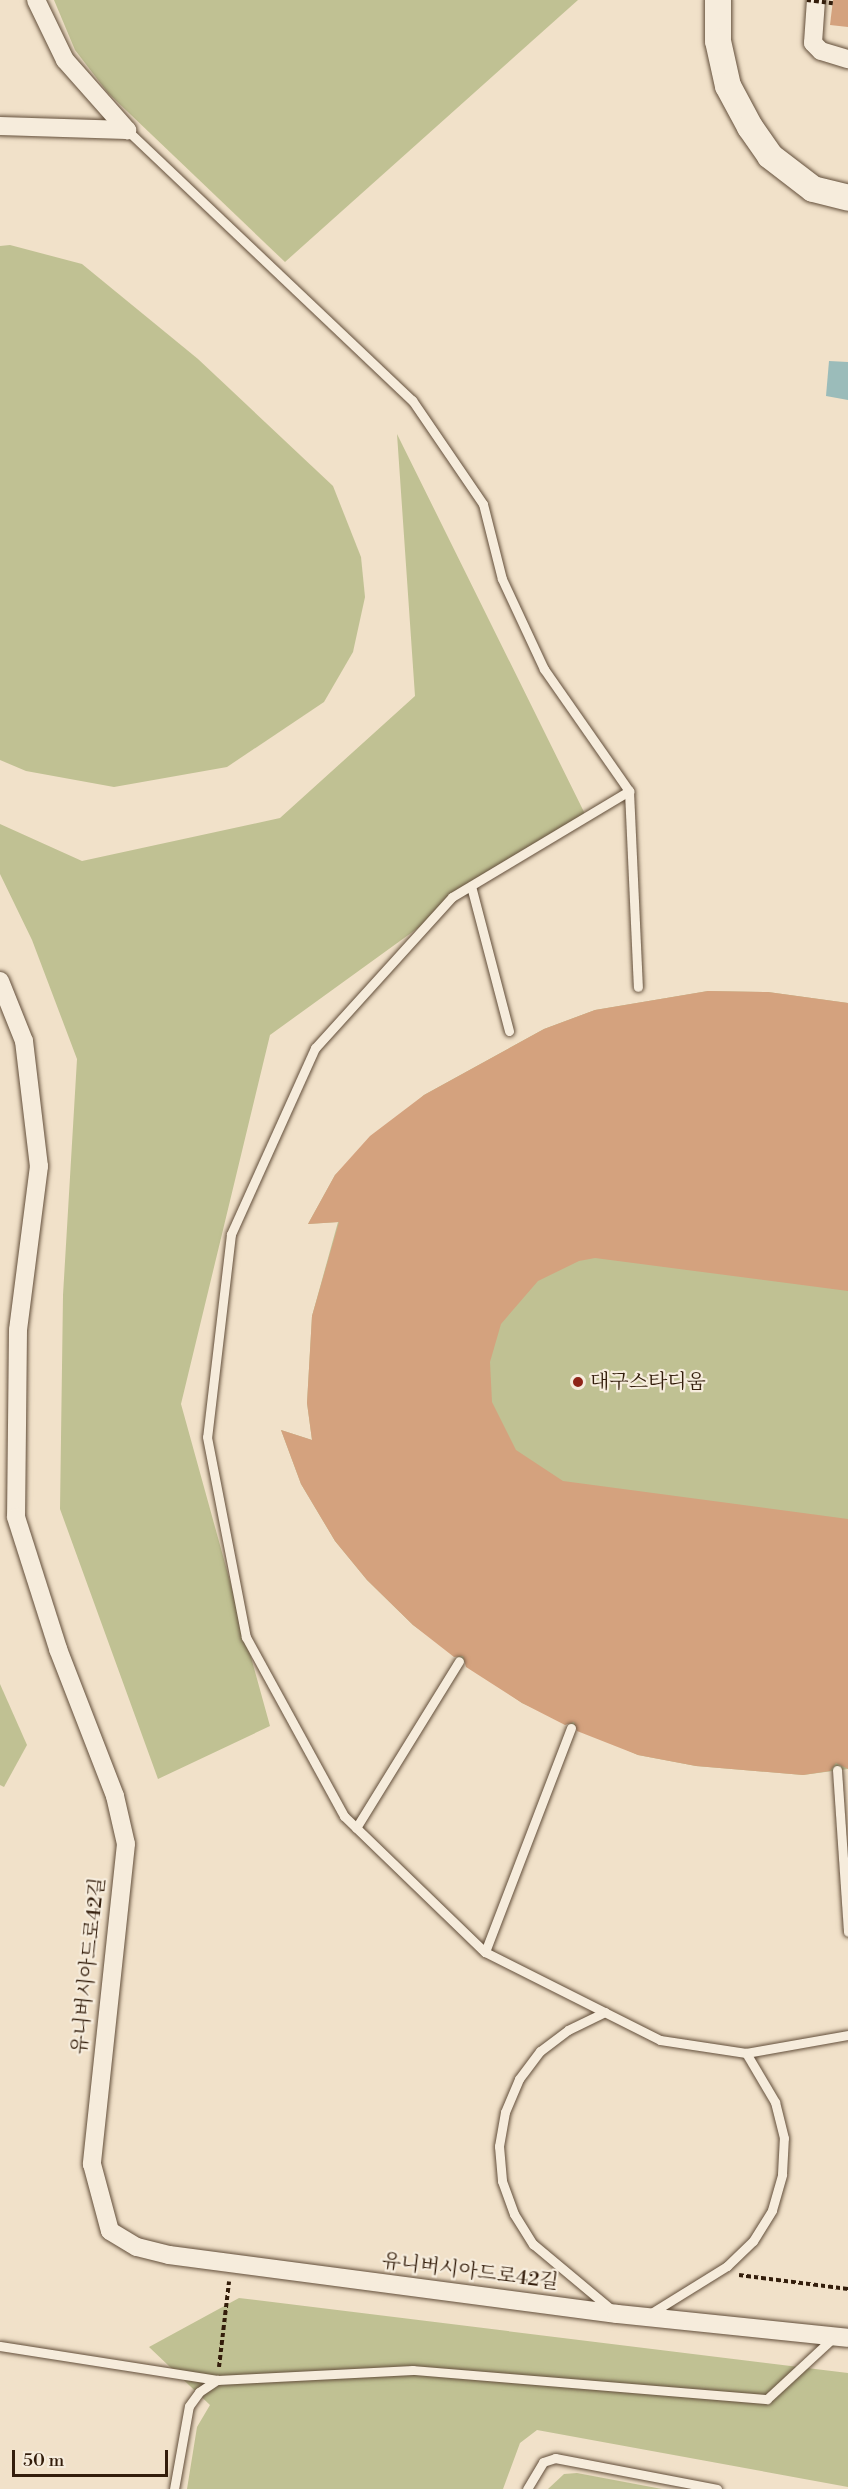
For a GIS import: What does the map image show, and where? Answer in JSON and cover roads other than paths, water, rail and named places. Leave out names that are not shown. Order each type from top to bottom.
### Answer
[{"type":"main road","points":[[718,0],[718,41],[728,86],[750,127],[770,156],[813,189],[848,198]]},
{"type":"street","points":[[36,0],[65,60],[127,130]]},
{"type":"street","points":[[824,2],[813,43],[821,51],[848,59]]},
{"type":"street","points":[[0,126],[127,130]]},
{"type":"street","name":"유니버시아드로42길","points":[[0,981],[24,1041],[39,1166],[18,1330],[16,1517],[58,1649],[116,1796],[126,1844],[92,2164],[110,2231],[136,2247],[169,2255],[617,2314],[841,2338]]},
{"type":"lane","points":[[127,130],[412,400],[483,504],[502,579],[544,669],[629,791],[638,987]]},
{"type":"lane","points":[[629,791],[453,897],[315,1048],[231,1234],[207,1437],[246,1637],[344,1816],[485,1952],[660,2040],[746,2053],[848,2035]]},
{"type":"lane","points":[[471,886],[508,1031]]},
{"type":"lane","points":[[356,1828],[459,1661]]},
{"type":"lane","points":[[485,1952],[571,1728]]},
{"type":"lane","points":[[837,1770],[848,1932]]},
{"type":"lane","points":[[605,2012],[568,2030],[540,2051],[510,2101],[499,2146],[502,2181],[514,2214],[533,2244],[617,2314]]},
{"type":"lane","points":[[646,2316],[717,2272],[753,2241],[772,2210],[782,2174],[784,2138],[776,2102],[746,2053]]},
{"type":"lane","points":[[0,2346],[217,2380],[413,2370],[767,2399],[841,2338]]},
{"type":"lane","points":[[174,2489],[189,2406],[199,2392],[217,2380]]},
{"type":"lane","points":[[527,2489],[543,2462],[555,2458],[717,2489]]},
{"type":"water","points":[[829,361],[848,362],[848,400],[826,396]]},
{"type":"place","name":"대구스타디움","points":[[578,1382]]}]
